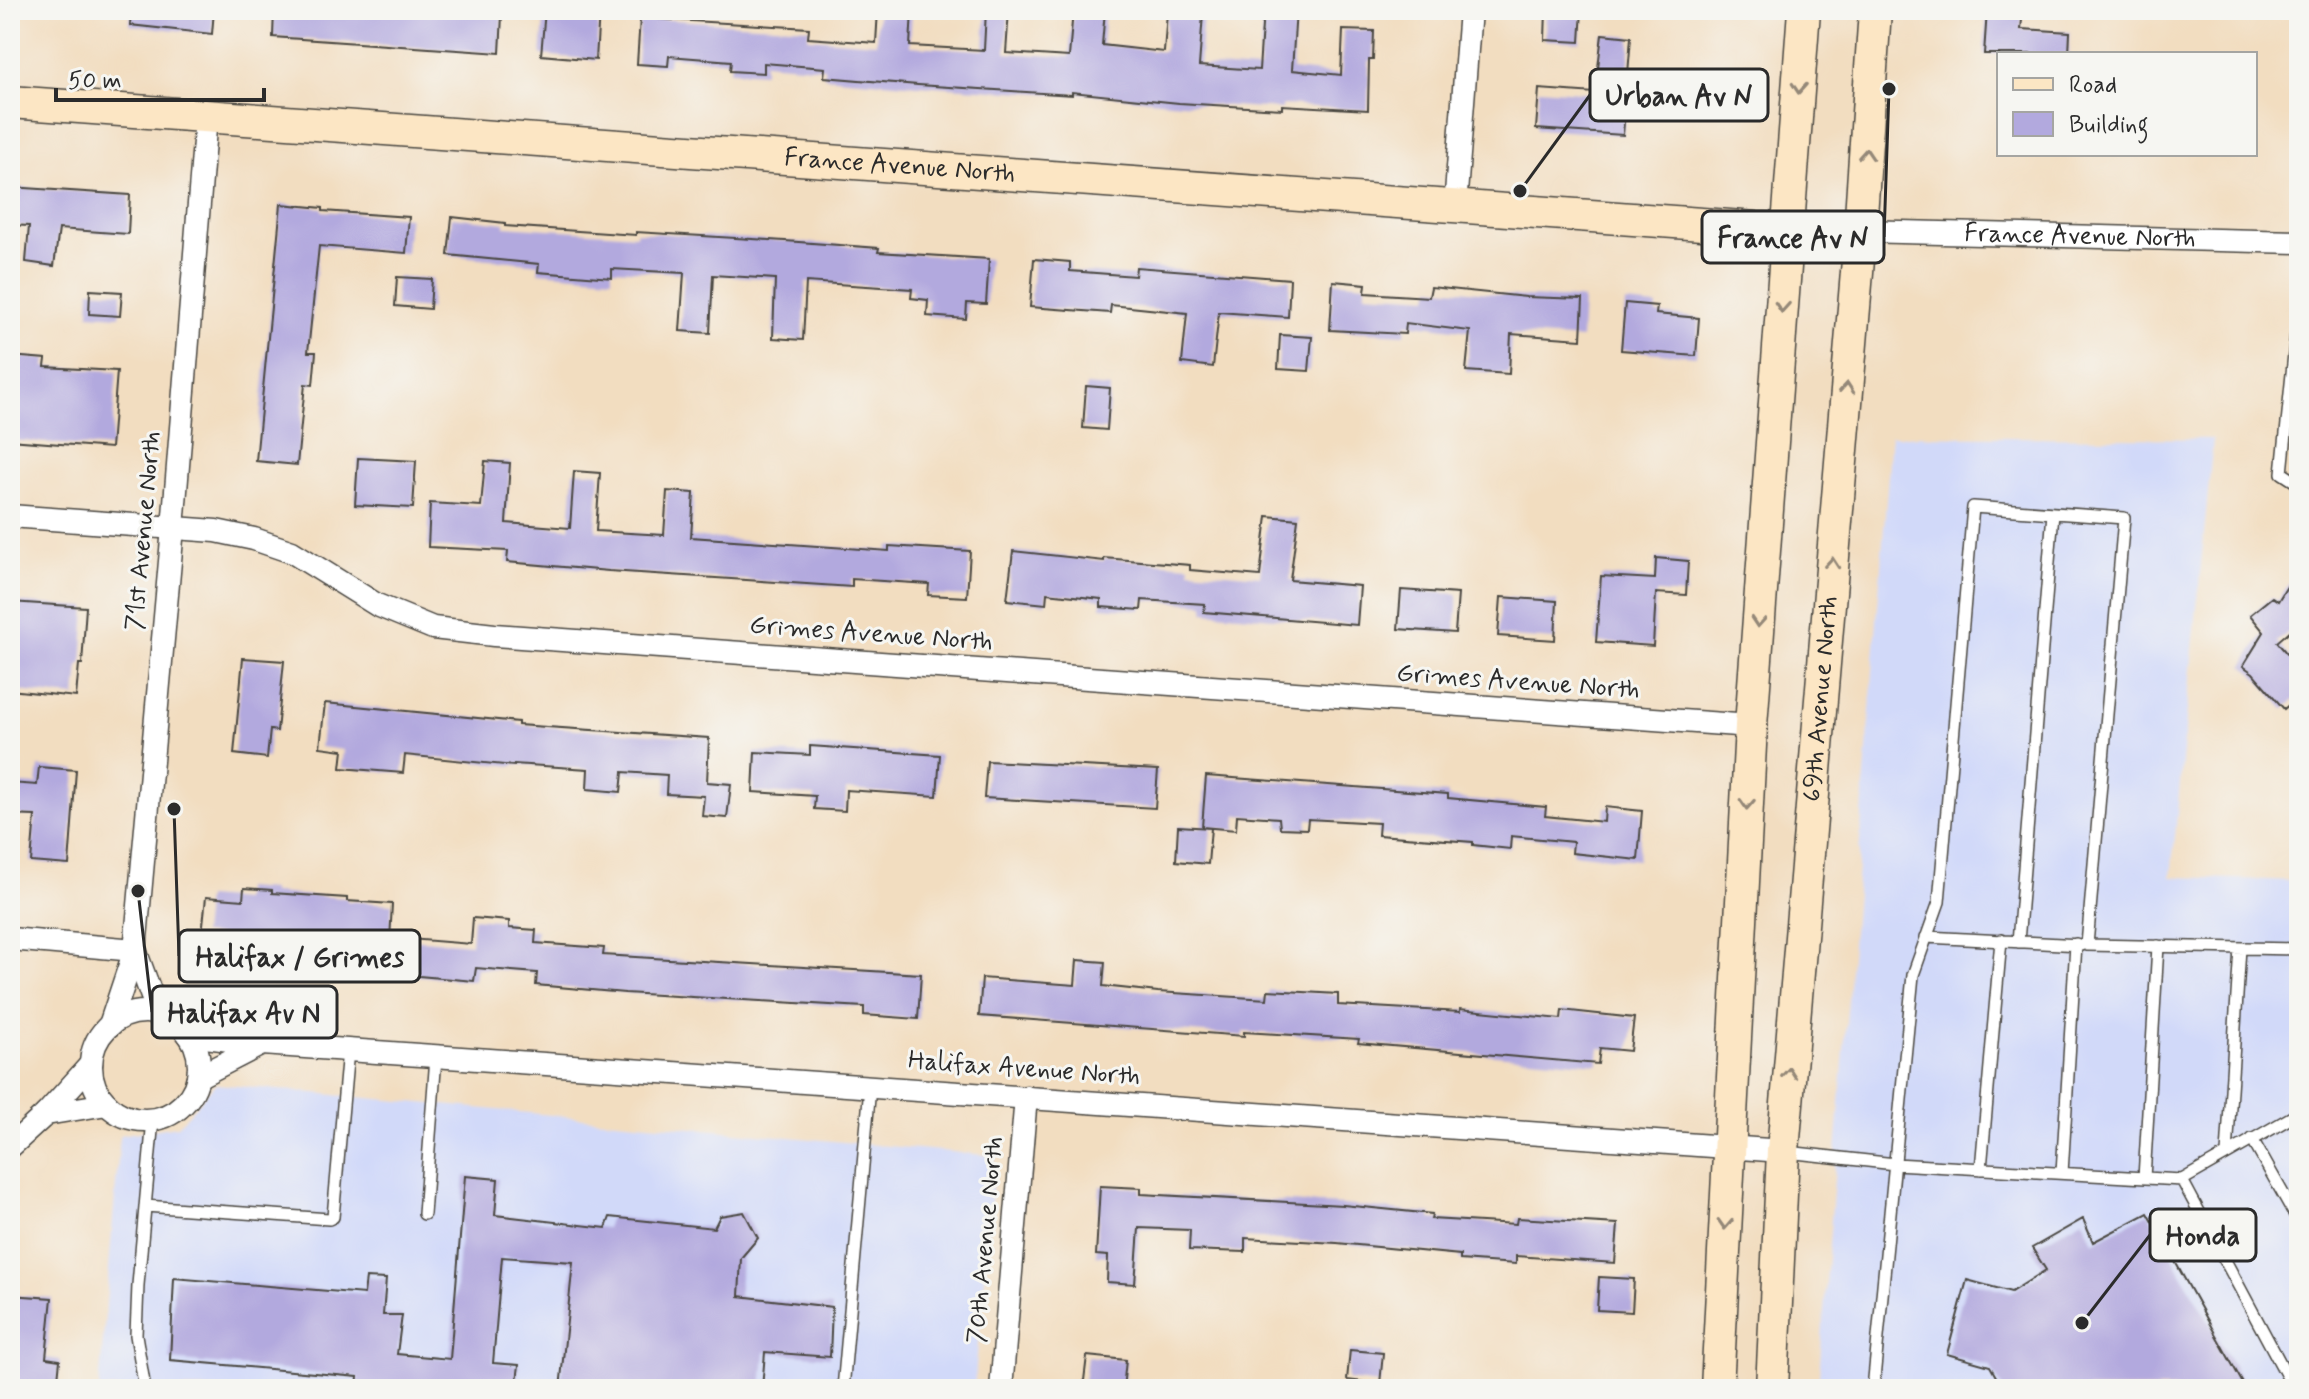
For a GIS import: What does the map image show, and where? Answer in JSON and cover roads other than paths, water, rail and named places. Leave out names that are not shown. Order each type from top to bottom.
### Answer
[{"type":"street","points":[[1455,207],[1470,10]]},
{"type":"street","points":[[1717,1389],[1751,726],[1804,10]]},
{"type":"street","name":"69th Avenue North","points":[[1772,1389],[1783,1151],[1860,231],[1875,10]]},
{"type":"street","name":"France Avenue North","points":[[10,102],[1788,229],[2299,242]]},
{"type":"street","name":"71st Avenue North","points":[[110,1025],[135,950],[206,116]]},
{"type":"street","name":"Grimes Avenue North","points":[[10,516],[216,531],[254,539],[292,552],[377,605],[433,628],[1751,726]]},
{"type":"street","points":[[10,939],[135,950]]},
{"type":"street","name":"71st Avenue North","points":[[135,950],[158,1013]]},
{"type":"street","points":[[158,1013],[181,1025],[189,1035],[196,1048],[198,1077],[182,1105],[168,1115],[136,1119],[120,1114],[107,1104],[93,1079],[91,1064],[94,1050],[110,1025],[132,1014],[158,1013]]},
{"type":"street","name":"Halifax Avenue North","points":[[189,1035],[262,1044],[436,1057],[1783,1151]]},
{"type":"street","points":[[198,1077],[262,1044]]},
{"type":"street","points":[[10,1147],[46,1114],[91,1064]]},
{"type":"street","name":"70th Avenue North","points":[[1001,1389],[1026,1097]]},
{"type":"street","points":[[46,1114],[107,1104]]},
{"type":"lane","points":[[2299,304],[2282,473],[2299,484]]},
{"type":"lane","points":[[1873,1389],[1913,975],[1939,902],[1973,507],[2124,518],[2062,1173]]},
{"type":"lane","points":[[2018,942],[2053,513]]},
{"type":"lane","points":[[1926,937],[2082,945],[2299,949]]},
{"type":"lane","points":[[1981,1169],[2001,940]]},
{"type":"lane","points":[[2144,1178],[2158,946]]},
{"type":"lane","points":[[2227,1154],[2240,948]]},
{"type":"lane","points":[[145,1206],[333,1217],[348,1050]]},
{"type":"lane","points":[[424,1214],[436,1057]]},
{"type":"lane","points":[[843,1389],[870,1087]]},
{"type":"lane","points":[[1783,1151],[1895,1164],[2182,1180],[2299,1113]]},
{"type":"lane","points":[[145,1389],[136,1335],[153,1119]]},
{"type":"lane","points":[[2252,1139],[2299,1222]]},
{"type":"lane","points":[[2182,1180],[2294,1389]]},
{"type":"place","name":"France Av N","points":[[1889,89]]},
{"type":"place","name":"Urban Av N","points":[[1520,191]]},
{"type":"place","name":"Halifax / Grimes","points":[[174,809]]},
{"type":"place","name":"Halifax Av N","points":[[138,891]]},
{"type":"place","name":"Honda","points":[[2082,1323]]}]
